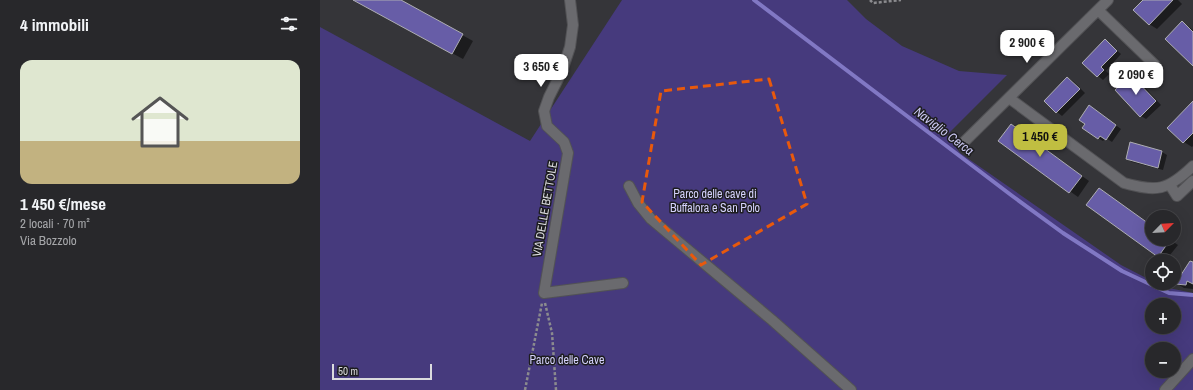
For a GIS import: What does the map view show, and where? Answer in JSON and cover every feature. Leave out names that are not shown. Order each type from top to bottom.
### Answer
[{"type":"street","name":"VIA DELLE BETTOLE","points":[[544,293],[568,153],[564,142],[547,126],[544,111],[562,71],[570,47],[573,25],[570,0]]},
{"type":"street","points":[[962,144],[1108,0]]},
{"type":"street","points":[[1098,10],[1155,66]]},
{"type":"street","points":[[1009,98],[1124,183],[1139,187],[1157,189],[1170,185],[1193,166]]},
{"type":"street","points":[[1170,185],[1177,196],[1193,182]]},
{"type":"street","points":[[629,186],[638,203],[651,219],[772,320],[851,390]]},
{"type":"street","points":[[544,293],[623,283]]},
{"type":"street","points":[[1165,390],[1193,359]]},
{"type":"path","points":[[870,0],[873,3],[901,0]]},
{"type":"path","points":[[525,390],[544,293]]},
{"type":"path","points":[[544,293],[552,333],[556,390]]},
{"type":"highlighted area","points":[[769,79],[807,204],[701,265],[642,202],[661,91]]},
{"type":"green space","name":"Parco delle cave di Buffalora e San Polo","points":[[622,0],[847,0],[866,19],[902,46],[959,71],[1007,75],[947,135],[960,153],[1121,265],[1145,277],[1145,290],[1178,290],[1193,293],[1193,390],[320,390],[320,27],[530,141]]},
{"type":"building","points":[[353,0],[401,0],[463,34],[452,54]]},
{"type":"building","points":[[1143,0],[1173,0],[1149,25],[1133,10]]},
{"type":"building","points":[[1182,21],[1193,32],[1193,66],[1165,39]]},
{"type":"building","points":[[1105,39],[1117,51],[1101,67],[1104,70],[1097,77],[1082,63]]},
{"type":"building","points":[[1131,75],[1156,101],[1140,117],[1115,90]]},
{"type":"building","points":[[1067,77],[1080,89],[1056,113],[1044,101]]},
{"type":"building","points":[[1193,101],[1193,133],[1183,143],[1167,128]]},
{"type":"building","points":[[1089,105],[1116,125],[1106,140],[1100,136],[1098,139],[1082,128],[1085,124],[1079,120]]},
{"type":"building","points":[[1011,124],[1082,176],[1069,193],[998,141]]},
{"type":"building","points":[[1130,142],[1162,151],[1158,168],[1126,159]]},
{"type":"building","points":[[1099,188],[1145,221],[1145,246],[1166,246],[1160,254],[1154,254],[1086,205]]},
{"type":"building","points":[[1190,261],[1193,262],[1193,284],[1187,281],[1186,285],[1181,285],[1181,275]]},
{"type":"waterway","name":"Naviglio Cerca","points":[[754,0],[1063,233],[1122,271],[1169,293],[1193,295]]},
{"type":"park label","name":"Parco delle Cave","points":[[567,360]]}]
